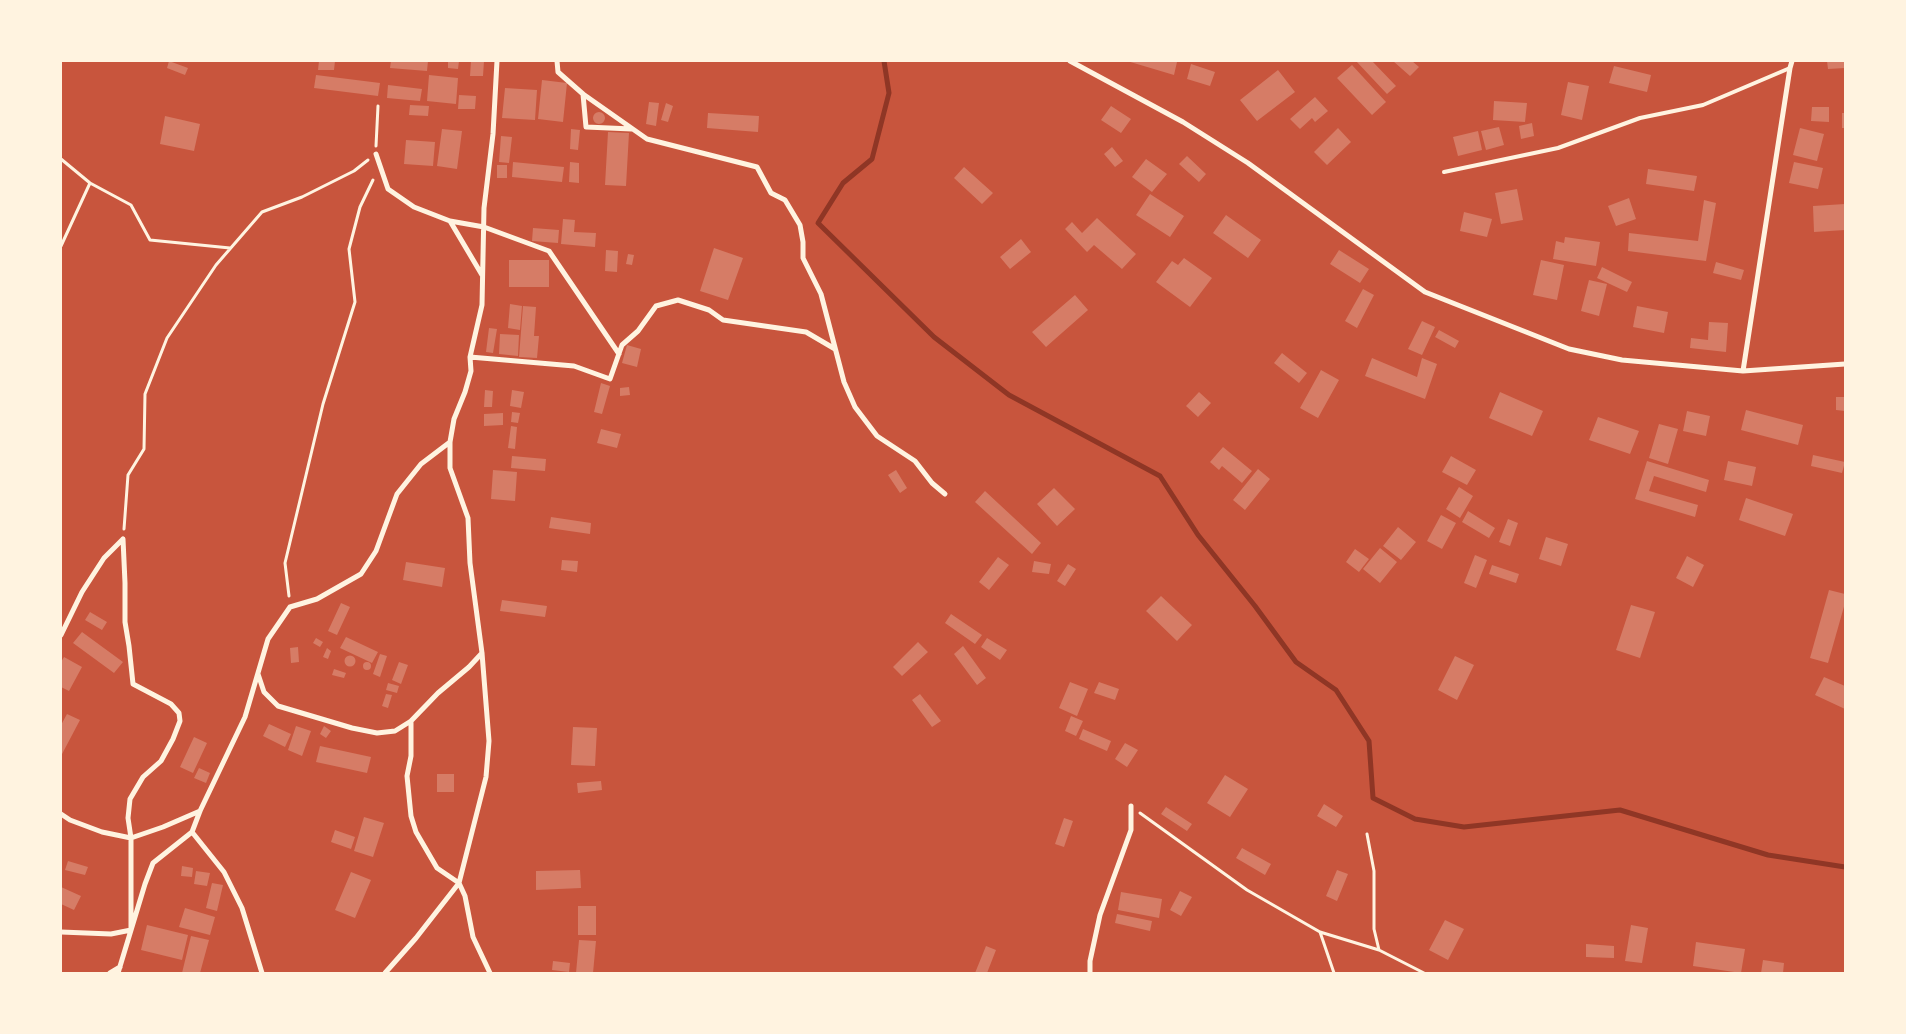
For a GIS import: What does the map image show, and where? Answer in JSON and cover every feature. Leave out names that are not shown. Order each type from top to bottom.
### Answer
[{"type":"street","points":[[385,973],[416,938],[459,883],[486,777],[489,742],[482,653],[470,563],[468,518],[450,468],[450,442],[454,419],[471,371],[470,357],[482,305],[484,227],[493,134],[497,61]]},
{"type":"street","points":[[557,61],[558,72],[582,94],[647,138],[757,166],[771,192],[786,200],[800,225],[803,258],[821,294],[844,382],[855,407],[877,436],[915,461],[932,483],[945,494]]},
{"type":"street","points":[[1070,61],[1182,122],[1248,163],[1424,292],[1569,349],[1622,360],[1743,371],[1845,364]]},
{"type":"street","points":[[1743,371],[1792,61]]},
{"type":"street","points":[[582,94],[586,127],[632,129]]},
{"type":"street","points":[[376,154],[388,189],[414,207],[450,221],[484,227],[548,251],[619,354]]},
{"type":"street","points":[[450,221],[482,275]]},
{"type":"street","points":[[470,357],[574,366],[610,379],[622,345],[638,331],[656,306],[678,300],[709,310],[723,320],[806,332],[836,349]]},
{"type":"street","points":[[110,973],[119,970],[153,863],[192,832],[200,811],[245,717],[268,639],[290,607],[317,599],[361,574],[376,551],[397,494],[421,464],[450,442]]},
{"type":"street","points":[[61,636],[82,592],[104,558],[123,539]]},
{"type":"street","points":[[123,539],[125,622],[133,684],[171,704],[179,713],[180,721],[161,761],[143,777],[130,799],[128,818],[131,838],[131,930]]},
{"type":"street","points":[[258,674],[264,692],[278,706],[352,728],[377,733],[394,731],[411,721],[438,692],[469,667],[482,653]]},
{"type":"street","points":[[411,721],[411,756],[408,776],[411,816],[416,832],[437,868],[459,883],[465,896],[473,937],[490,973]]},
{"type":"street","points":[[1090,973],[1090,961],[1100,915],[1131,830],[1130,806]]},
{"type":"street","points":[[61,814],[70,820],[102,832],[131,838],[200,811]]},
{"type":"street","points":[[192,832],[228,879],[242,908],[262,973]]},
{"type":"street","points":[[61,932],[82,931],[111,934],[131,930]]},
{"type":"lane","points":[[1444,172],[1558,148],[1640,118],[1703,105],[1790,68]]},
{"type":"path","points":[[123,539],[128,476],[144,450],[145,394],[167,338],[216,266],[262,212],[302,197],[354,171],[376,154],[378,106]]},
{"type":"path","points":[[61,159],[90,184],[131,205],[150,240],[230,248]]},
{"type":"path","points":[[290,607],[285,562],[323,404],[356,302],[349,249],[360,207],[380,166]]},
{"type":"path","points":[[61,246],[90,184]]},
{"type":"path","points":[[1130,806],[1248,890],[1320,932],[1379,950],[1424,973]]},
{"type":"path","points":[[1367,834],[1374,871],[1374,929],[1379,950]]},
{"type":"path","points":[[1320,932],[1334,973]]},
{"type":"building","points":[[169,61],[188,68],[185,75],[167,68]]},
{"type":"building","points":[[319,61],[335,61],[334,70],[318,70]]},
{"type":"building","points":[[391,61],[428,61],[427,71],[390,68]]},
{"type":"building","points":[[448,61],[459,61],[458,69],[448,68]]},
{"type":"building","points":[[471,61],[484,61],[483,76],[470,76]]},
{"type":"building","points":[[1127,61],[1176,61],[1177,62],[1174,75]]},
{"type":"building","points":[[1356,61],[1374,61],[1396,86],[1387,94]]},
{"type":"building","points":[[1393,61],[1412,61],[1419,67],[1410,76]]},
{"type":"building","points":[[1827,61],[1845,61],[1845,68],[1828,69]]},
{"type":"building","points":[[1191,64],[1215,72],[1210,86],[1187,79]]},
{"type":"building","points":[[1352,65],[1386,102],[1372,115],[1337,78]]},
{"type":"building","points":[[1614,66],[1651,75],[1647,92],[1609,83]]},
{"type":"building","points":[[1278,70],[1295,92],[1257,121],[1240,100]]},
{"type":"building","points":[[316,75],[380,83],[378,96],[314,88]]},
{"type":"building","points":[[429,75],[458,78],[456,104],[427,101]]},
{"type":"building","points":[[542,80],[567,83],[563,122],[538,119]]},
{"type":"building","points":[[1568,82],[1589,86],[1582,120],[1561,115]]},
{"type":"building","points":[[388,85],[422,89],[420,101],[387,98]]},
{"type":"building","points":[[505,88],[537,90],[535,120],[502,118]]},
{"type":"building","points":[[459,95],[476,96],[475,109],[458,109]]},
{"type":"building","points":[[1315,97],[1328,111],[1315,122],[1312,118],[1300,129],[1290,119]]},
{"type":"building","points":[[1494,101],[1527,103],[1525,122],[1493,120]]},
{"type":"building","points":[[649,102],[659,103],[656,126],[646,124]]},
{"type":"building","points":[[666,103],[673,106],[668,122],[661,120]]},
{"type":"building","points":[[410,105],[429,106],[428,116],[409,115]]},
{"type":"building","points":[[1111,106],[1131,119],[1121,133],[1101,120]]},
{"type":"building","points":[[1812,107],[1829,107],[1829,122],[1811,121]]},
{"type":"building","points":[[597,112],[601,112],[605,118],[601,124],[597,124],[593,120],[593,116]]},
{"type":"building","points":[[708,113],[759,116],[758,132],[707,128]]},
{"type":"building","points":[[1842,113],[1845,113],[1845,128],[1842,128]]},
{"type":"building","points":[[165,116],[200,124],[194,151],[160,144]]},
{"type":"building","points":[[1532,123],[1534,136],[1521,139],[1519,126]]},
{"type":"building","points":[[1499,127],[1504,145],[1486,150],[1481,131]]},
{"type":"building","points":[[1338,128],[1351,142],[1327,165],[1314,152]]},
{"type":"building","points":[[1800,128],[1824,134],[1817,161],[1793,155]]},
{"type":"building","points":[[442,129],[462,131],[457,169],[437,166]]},
{"type":"building","points":[[571,129],[580,130],[578,150],[570,149]]},
{"type":"building","points":[[1478,131],[1482,150],[1458,156],[1453,137]]},
{"type":"building","points":[[608,132],[629,133],[626,186],[605,185]]},
{"type":"building","points":[[501,136],[512,137],[509,163],[499,162]]},
{"type":"building","points":[[406,140],[435,142],[433,166],[404,164]]},
{"type":"building","points":[[1112,147],[1123,161],[1115,167],[1104,154]]},
{"type":"building","points":[[1187,156],[1206,174],[1199,182],[1179,164]]},
{"type":"building","points":[[1146,159],[1167,174],[1152,192],[1132,177]]},
{"type":"building","points":[[513,162],[564,167],[562,182],[512,177]]},
{"type":"building","points":[[570,162],[579,163],[579,183],[569,182]]},
{"type":"building","points":[[1794,162],[1823,168],[1818,189],[1789,183]]},
{"type":"building","points":[[497,165],[507,165],[507,178],[497,178]]},
{"type":"building","points":[[964,167],[993,193],[982,204],[954,178]]},
{"type":"building","points":[[1648,169],[1697,176],[1694,191],[1646,184]]},
{"type":"building","points":[[1517,189],[1523,220],[1501,224],[1495,193]]},
{"type":"building","points":[[1150,194],[1184,216],[1170,237],[1136,215]]},
{"type":"building","points":[[1629,198],[1636,219],[1616,226],[1608,206]]},
{"type":"building","points":[[1704,200],[1716,203],[1706,261],[1628,251],[1629,233],[1698,241]]},
{"type":"building","points":[[1845,204],[1845,230],[1814,232],[1813,206]]},
{"type":"building","points":[[1464,212],[1492,219],[1487,237],[1460,231]]},
{"type":"building","points":[[1226,215],[1261,240],[1248,258],[1213,233]]},
{"type":"building","points":[[1097,218],[1136,254],[1122,269],[1094,245],[1087,252],[1065,229],[1072,222],[1082,233]]},
{"type":"building","points":[[563,219],[575,220],[574,232],[596,233],[595,247],[561,244]]},
{"type":"building","points":[[533,228],[559,230],[558,243],[532,241]]},
{"type":"building","points":[[1565,237],[1600,242],[1596,266],[1553,259],[1556,241],[1564,243]]},
{"type":"building","points":[[1021,239],[1031,252],[1010,269],[1000,257]]},
{"type":"building","points":[[714,248],[743,258],[728,300],[700,291]]},
{"type":"building","points":[[606,250],[618,251],[617,272],[605,271]]},
{"type":"building","points":[[1339,250],[1369,269],[1360,283],[1330,264]]},
{"type":"building","points":[[628,254],[634,255],[632,265],[626,264]]},
{"type":"building","points":[[1184,258],[1212,278],[1190,307],[1156,282],[1172,261],[1178,265]]},
{"type":"building","points":[[509,260],[549,260],[549,287],[509,287]]},
{"type":"building","points":[[1541,260],[1564,265],[1557,300],[1533,295]]},
{"type":"building","points":[[1716,262],[1744,270],[1741,280],[1713,273]]},
{"type":"building","points":[[1602,267],[1632,282],[1627,292],[1597,278]]},
{"type":"building","points":[[1589,280],[1607,284],[1599,316],[1581,311]]},
{"type":"building","points":[[1363,289],[1374,295],[1357,328],[1345,321]]},
{"type":"building","points":[[1075,295],[1088,310],[1046,347],[1032,332]]},
{"type":"building","points":[[510,304],[522,306],[520,330],[508,328]]},
{"type":"building","points":[[523,306],[536,307],[534,336],[539,336],[537,358],[519,357]]},
{"type":"building","points":[[1637,306],[1668,312],[1664,333],[1633,327]]},
{"type":"building","points":[[1422,321],[1435,327],[1422,355],[1408,349]]},
{"type":"building","points":[[1709,322],[1728,323],[1726,352],[1690,348],[1691,338],[1708,340]]},
{"type":"building","points":[[489,328],[497,329],[493,353],[486,352]]},
{"type":"building","points":[[1439,330],[1459,341],[1455,348],[1435,337]]},
{"type":"building","points":[[500,334],[519,335],[518,356],[499,354]]},
{"type":"building","points":[[627,345],[641,349],[637,367],[622,363]]},
{"type":"building","points":[[1282,353],[1307,373],[1299,383],[1274,363]]},
{"type":"building","points":[[1372,358],[1417,377],[1422,358],[1437,364],[1425,399],[1365,376]]},
{"type":"building","points":[[1321,370],[1339,380],[1318,418],[1300,408]]},
{"type":"building","points":[[601,383],[610,386],[602,414],[594,412]]},
{"type":"building","points":[[629,387],[630,395],[620,396],[620,388]]},
{"type":"building","points":[[485,390],[493,391],[492,407],[484,407]]},
{"type":"building","points":[[512,390],[524,392],[521,408],[510,406]]},
{"type":"building","points":[[1199,392],[1211,403],[1198,417],[1186,406]]},
{"type":"building","points":[[1500,392],[1543,411],[1532,436],[1489,418]]},
{"type":"building","points":[[1836,397],[1845,397],[1845,411],[1836,410]]},
{"type":"building","points":[[1746,410],[1803,425],[1798,445],[1741,430]]},
{"type":"building","points":[[1687,411],[1710,416],[1706,436],[1683,431]]},
{"type":"building","points":[[512,412],[520,413],[518,423],[511,422]]},
{"type":"building","points":[[503,413],[503,425],[484,426],[484,414]]},
{"type":"building","points":[[1598,417],[1639,431],[1630,454],[1589,440]]},
{"type":"building","points":[[1659,424],[1678,429],[1668,464],[1649,458]]},
{"type":"building","points":[[511,426],[517,427],[515,449],[508,448]]},
{"type":"building","points":[[601,429],[621,434],[617,448],[597,443]]},
{"type":"building","points":[[1223,447],[1252,471],[1242,483],[1222,466],[1219,470],[1210,462]]},
{"type":"building","points":[[1813,455],[1845,462],[1842,473],[1811,466]]},
{"type":"building","points":[[512,456],[546,459],[545,471],[511,468]]},
{"type":"building","points":[[1451,456],[1476,470],[1467,485],[1442,472]]},
{"type":"building","points":[[1647,461],[1709,480],[1706,492],[1654,476],[1649,491],[1698,505],[1695,517],[1635,499]]},
{"type":"building","points":[[1728,461],[1756,467],[1752,486],[1724,480]]},
{"type":"building","points":[[1258,469],[1270,479],[1245,510],[1233,500]]},
{"type":"building","points":[[493,470],[517,472],[515,501],[491,499]]},
{"type":"building","points":[[896,470],[907,488],[900,493],[888,475]]},
{"type":"building","points":[[1459,487],[1473,496],[1460,518],[1446,509]]},
{"type":"building","points":[[1054,488],[1075,509],[1057,526],[1037,504]]},
{"type":"building","points":[[985,491],[1041,543],[1032,554],[975,502]]},
{"type":"building","points":[[1746,498],[1793,514],[1785,536],[1739,520]]},
{"type":"building","points":[[1468,511],[1495,528],[1489,538],[1462,522]]},
{"type":"building","points":[[1441,515],[1456,523],[1442,549],[1427,541]]},
{"type":"building","points":[[551,517],[591,523],[590,534],[549,528]]},
{"type":"building","points":[[1508,519],[1518,523],[1510,546],[1499,542]]},
{"type":"building","points":[[1398,527],[1416,542],[1401,560],[1383,546]]},
{"type":"building","points":[[1546,537],[1568,544],[1561,566],[1539,559]]},
{"type":"building","points":[[1380,548],[1397,562],[1380,583],[1363,569]]},
{"type":"building","points":[[1355,549],[1369,559],[1359,572],[1346,562]]},
{"type":"building","points":[[1475,555],[1487,560],[1476,588],[1464,583]]},
{"type":"building","points":[[1687,556],[1704,565],[1693,587],[1676,578]]},
{"type":"building","points":[[998,557],[1009,565],[989,590],[979,582]]},
{"type":"building","points":[[562,560],[578,561],[577,572],[561,570]]},
{"type":"building","points":[[1034,561],[1051,564],[1049,574],[1032,572]]},
{"type":"building","points":[[406,562],[445,568],[442,587],[403,580]]},
{"type":"building","points":[[1068,564],[1076,569],[1065,586],[1057,581]]},
{"type":"building","points":[[1492,565],[1519,574],[1516,583],[1489,574]]},
{"type":"building","points":[[1829,590],[1845,594],[1845,603],[1828,663],[1810,658]]},
{"type":"building","points":[[1161,596],[1192,625],[1177,641],[1146,611]]},
{"type":"building","points":[[502,600],[547,606],[545,617],[500,611]]},
{"type":"building","points":[[341,603],[350,607],[337,635],[328,631]]},
{"type":"building","points":[[1631,605],[1655,612],[1640,658],[1616,650]]},
{"type":"building","points":[[90,612],[107,622],[102,630],[85,620]]},
{"type":"building","points":[[951,614],[982,635],[975,644],[945,623]]},
{"type":"building","points":[[82,632],[123,662],[114,673],[73,643]]},
{"type":"building","points":[[346,637],[378,652],[372,663],[340,648]]},
{"type":"building","points":[[316,638],[323,642],[320,647],[313,643]]},
{"type":"building","points":[[987,638],[1007,650],[1000,660],[981,647]]},
{"type":"building","points":[[918,642],[928,652],[902,676],[893,667]]},
{"type":"building","points":[[963,646],[986,678],[977,685],[954,654]]},
{"type":"building","points":[[298,647],[299,662],[291,663],[290,648]]},
{"type":"building","points":[[327,648],[331,651],[328,659],[323,657]]},
{"type":"building","points":[[380,654],[387,656],[380,677],[373,674]]},
{"type":"building","points":[[350,655],[356,661],[350,667],[344,661]]},
{"type":"building","points":[[1455,656],[1474,665],[1457,700],[1438,690]]},
{"type":"building","points":[[64,657],[82,667],[69,691],[61,687],[61,662]]},
{"type":"building","points":[[367,662],[371,666],[367,670],[363,666]]},
{"type":"building","points":[[399,662],[408,665],[401,684],[392,680]]},
{"type":"building","points":[[334,669],[346,673],[344,678],[332,675]]},
{"type":"building","points":[[1824,677],[1845,686],[1845,709],[1815,695]]},
{"type":"building","points":[[1070,682],[1088,689],[1077,716],[1059,708]]},
{"type":"building","points":[[1099,682],[1119,689],[1115,700],[1094,693]]},
{"type":"building","points":[[388,683],[399,686],[397,693],[386,690]]},
{"type":"building","points":[[386,694],[392,695],[388,708],[382,706]]},
{"type":"building","points":[[920,694],[941,721],[932,727],[912,700]]},
{"type":"building","points":[[67,714],[80,720],[61,756],[61,725]]},
{"type":"building","points":[[1071,716],[1083,721],[1076,736],[1065,731]]},
{"type":"building","points":[[269,724],[291,734],[285,747],[263,736]]},
{"type":"building","points":[[296,726],[311,731],[302,756],[288,750]]},
{"type":"building","points":[[324,726],[331,731],[326,738],[320,734]]},
{"type":"building","points":[[573,727],[597,728],[595,766],[571,765]]},
{"type":"building","points":[[1083,729],[1111,741],[1107,751],[1079,739]]},
{"type":"building","points":[[194,737],[207,743],[193,773],[180,767]]},
{"type":"building","points":[[1125,743],[1138,750],[1127,767],[1115,759]]},
{"type":"building","points":[[320,746],[371,757],[367,773],[316,762]]},
{"type":"building","points":[[199,768],[210,773],[206,783],[194,778]]},
{"type":"building","points":[[437,774],[454,774],[454,792],[437,792]]},
{"type":"building","points":[[1225,775],[1248,789],[1230,817],[1207,803]]},
{"type":"building","points":[[601,781],[602,790],[578,793],[577,783]]},
{"type":"building","points":[[1324,804],[1343,816],[1336,827],[1317,816]]},
{"type":"building","points":[[1166,807],[1192,824],[1187,831],[1161,814]]},
{"type":"building","points":[[364,817],[384,823],[373,857],[354,851]]},
{"type":"building","points":[[1064,818],[1073,821],[1064,847],[1055,844]]},
{"type":"building","points":[[335,830],[355,837],[351,849],[331,842]]},
{"type":"building","points":[[1242,848],[1271,864],[1265,875],[1236,858]]},
{"type":"building","points":[[68,861],[88,867],[85,875],[65,870]]},
{"type":"building","points":[[182,866],[193,868],[192,877],[181,876]]},
{"type":"building","points":[[580,870],[581,888],[536,890],[536,871]]},
{"type":"building","points":[[1337,870],[1348,874],[1337,901],[1326,896]]},
{"type":"building","points":[[196,871],[210,873],[207,886],[194,884]]},
{"type":"building","points":[[351,872],[371,880],[355,918],[335,910]]},
{"type":"building","points":[[212,883],[223,885],[217,911],[206,908]]},
{"type":"building","points":[[61,887],[81,896],[74,910],[61,904]]},
{"type":"building","points":[[1180,891],[1192,897],[1181,916],[1170,910]]},
{"type":"building","points":[[1121,892],[1162,899],[1159,918],[1118,910]]},
{"type":"building","points":[[578,906],[596,906],[596,935],[578,935]]},
{"type":"building","points":[[185,908],[215,917],[210,935],[179,927]]},
{"type":"building","points":[[1117,914],[1152,921],[1150,931],[1115,923]]},
{"type":"building","points":[[1445,920],[1464,929],[1448,960],[1429,950]]},
{"type":"building","points":[[147,925],[188,935],[182,960],[141,950]]},
{"type":"building","points":[[1631,925],[1648,928],[1642,963],[1625,961]]},
{"type":"building","points":[[191,936],[209,940],[200,973],[182,973]]},
{"type":"building","points":[[579,940],[596,941],[593,973],[576,973]]},
{"type":"building","points":[[1696,942],[1745,949],[1741,973],[1693,966]]},
{"type":"building","points":[[1586,944],[1614,946],[1614,958],[1586,957]]},
{"type":"building","points":[[986,946],[996,950],[987,973],[975,973]]},
{"type":"building","points":[[1763,960],[1784,963],[1783,973],[1761,973]]},
{"type":"building","points":[[553,961],[570,963],[569,972],[552,970]]},
{"type":"waterway","points":[[884,61],[889,93],[872,159],[843,183],[818,223],[934,337],[1009,395],[1160,476],[1198,535],[1255,606],[1296,662],[1336,690],[1369,741],[1373,798],[1415,819],[1464,827],[1620,810],[1768,855],[1845,867]]}]
